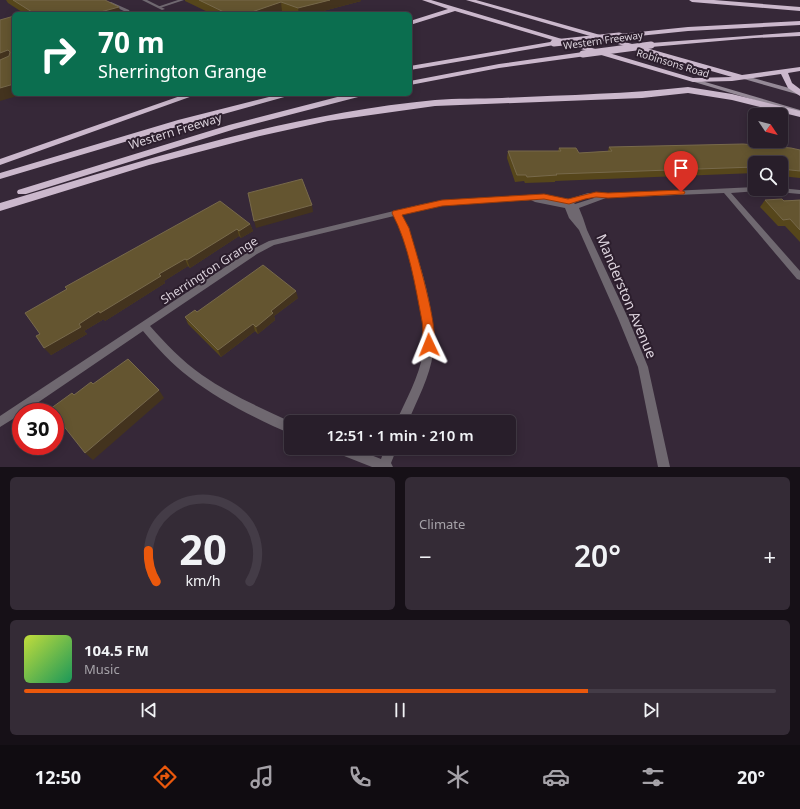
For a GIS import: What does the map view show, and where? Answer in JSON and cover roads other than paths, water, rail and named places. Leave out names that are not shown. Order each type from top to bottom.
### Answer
[{"type":"highway","name":"Robinsons Road","points":[[425,0],[693,80]]},
{"type":"highway","name":"Robinsons Road","points":[[469,0],[746,78]]},
{"type":"highway","points":[[412,21],[489,0]]},
{"type":"highway","points":[[692,0],[800,9]]},
{"type":"highway","points":[[412,21],[428,12],[434,3]]},
{"type":"highway","name":"Western Freeway","points":[[412,68],[554,44],[619,36],[688,29],[800,23]]},
{"type":"highway","name":"Western Freeway","points":[[412,83],[499,66],[651,45],[754,36],[800,34]]},
{"type":"highway","points":[[675,58],[692,69],[694,73],[693,80],[688,86],[677,91]]},
{"type":"highway","points":[[693,80],[746,78],[800,69]]},
{"type":"highway","points":[[784,72],[788,85],[800,93]]},
{"type":"highway","points":[[0,207],[214,144],[328,118],[435,103],[642,95],[688,90],[707,92],[800,113]]},
{"type":"highway","points":[[0,162],[188,96]]},
{"type":"highway","name":"Western Freeway","points":[[0,176],[155,130],[283,96]]},
{"type":"highway","name":"Western Freeway","points":[[0,199],[77,173],[232,127],[309,105],[350,96]]},
{"type":"main road","name":"Robinsons Road","points":[[746,78],[800,93]]},
{"type":"main road","name":"Robinsons Road","points":[[693,80],[800,113]]},
{"type":"street","points":[[144,0],[161,8],[182,0]]},
{"type":"street","points":[[108,2],[128,12]]},
{"type":"street","points":[[160,12],[161,8]]},
{"type":"street","points":[[570,205],[608,196],[748,189]]},
{"type":"street","points":[[725,190],[800,277]]},
{"type":"street","points":[[788,191],[800,192]]},
{"type":"street","name":"Sherrington Grange","points":[[0,422],[254,252],[272,243],[442,203],[529,199],[570,205]]},
{"type":"street","name":"Manderston Avenue","points":[[570,205],[570,216],[583,230],[623,318],[643,367],[664,467]]},
{"type":"street","points":[[396,213],[406,234],[430,336],[423,369],[405,415]]},
{"type":"street","points":[[144,326],[168,353],[199,379],[238,402],[284,425]]},
{"type":"street","points":[[357,455],[386,466],[390,455]]}]
